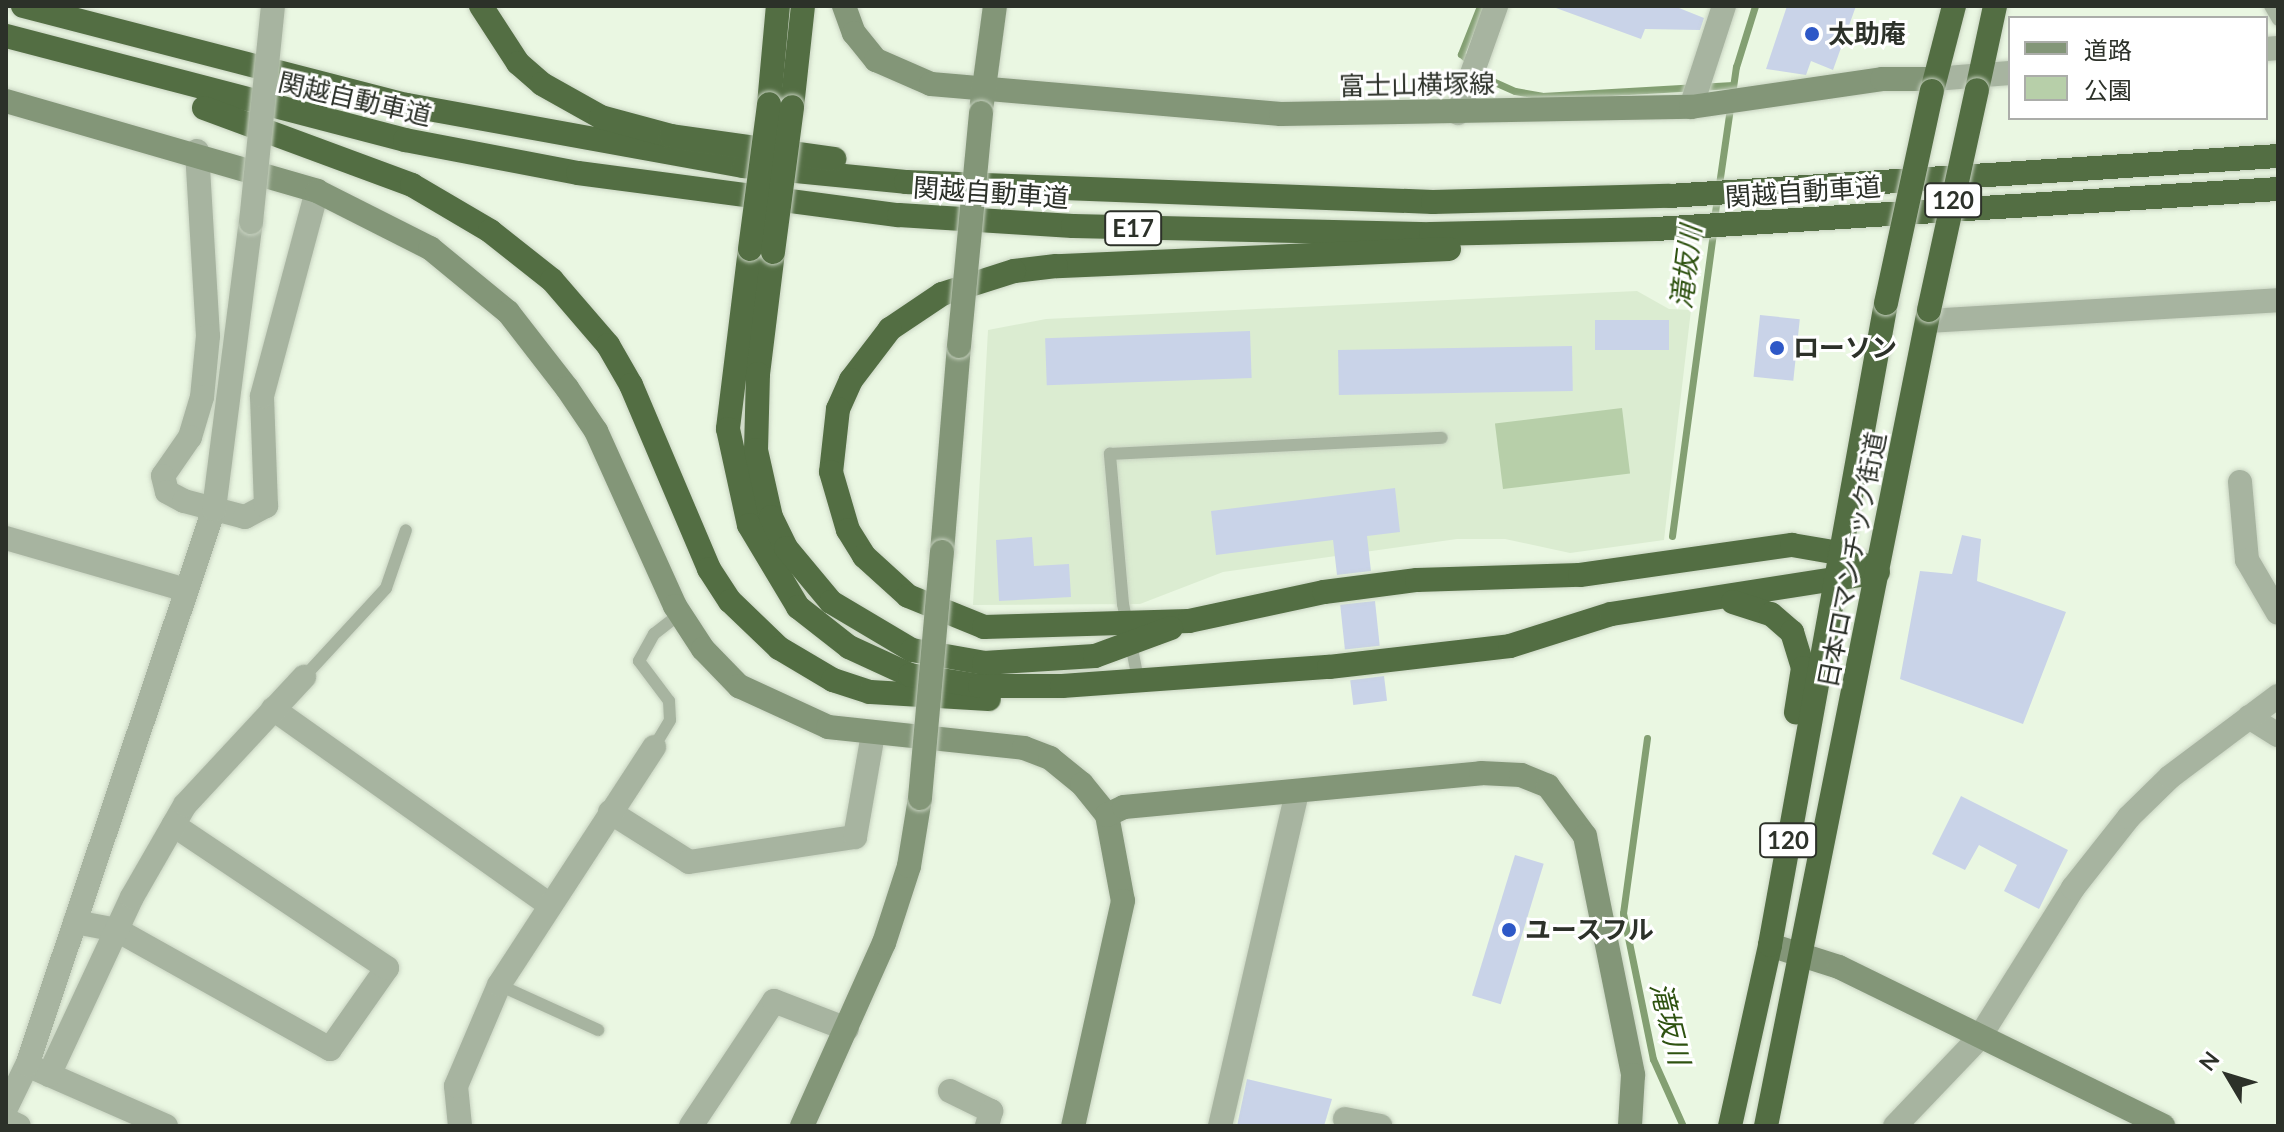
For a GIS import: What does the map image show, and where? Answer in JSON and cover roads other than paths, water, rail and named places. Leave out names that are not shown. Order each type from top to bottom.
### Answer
[{"type":"highway","name":"関越自動車道","points":[[23,6],[407,105],[744,166],[906,182],[1258,199],[1669,196],[2278,156]]},
{"type":"highway","points":[[481,6],[499,40],[542,84],[635,129],[872,163],[1258,199]]},
{"type":"highway","points":[[778,6],[780,106]]},
{"type":"highway","points":[[803,6],[780,106],[761,250],[756,450],[771,517],[808,577],[882,638],[951,659],[1095,656],[1130,635]]},
{"type":"highway","name":"日本ロマンチック街道","points":[[1730,1126],[1770,945],[1886,303],[1933,85],[1954,6]]},
{"type":"highway","name":"日本ロマンチック街道","points":[[1766,1126],[1805,953],[1928,315],[1995,6]]},
{"type":"highway","name":"関越自動車道","points":[[6,36],[405,140],[739,197],[1073,226],[1431,234],[1656,229],[2278,189]]},
{"type":"highway","points":[[6,45],[366,164],[453,207],[522,255],[608,345],[631,385],[693,536],[730,601],[805,666],[870,692],[907,699],[985,699],[1062,686],[1510,646],[1611,614],[1728,600],[1878,572]]},
{"type":"highway","points":[[1656,229],[1380,253],[1056,266],[979,280],[915,309],[868,353],[838,409],[831,472],[848,530],[864,556],[908,596],[958,621],[1130,635],[1324,592],[1417,580],[1580,575],[1792,545],[1839,553],[1878,572]]},
{"type":"highway","points":[[761,250],[731,373],[729,440],[742,505],[778,581],[821,627],[910,675],[980,686],[1062,686]]},
{"type":"highway","points":[[1728,600],[1771,614],[1802,651],[1783,801],[1789,837]]},
{"type":"street","points":[[38,1070],[75,922],[214,509],[251,222],[273,6]]},
{"type":"street","name":"富士山横塚線","points":[[844,6],[863,47],[892,71],[982,101],[1281,114],[1458,113],[1729,104],[1882,79],[1933,85]]},
{"type":"street","points":[[802,1126],[847,1029],[897,907],[920,798],[982,101],[995,6]]},
{"type":"street","points":[[1458,113],[1496,6]]},
{"type":"street","points":[[1691,107],[1724,6]]},
{"type":"street","points":[[1933,85],[1979,82],[2008,74]]},
{"type":"street","points":[[6,101],[197,151],[317,191],[430,248],[508,312],[596,431],[680,614],[739,686],[828,727],[1024,748],[1050,758],[1107,815],[1123,901],[1073,1126]]},
{"type":"street","points":[[197,151],[205,366],[198,419],[163,484],[175,498],[252,517],[266,506],[262,396],[317,191]]},
{"type":"street","points":[[1928,315],[2278,300]]},
{"type":"street","points":[[2240,482],[2247,560],[2278,613]]},
{"type":"street","points":[[6,538],[186,590]]},
{"type":"street","points":[[6,1108],[38,1070],[173,825],[206,776],[304,677]]},
{"type":"street","points":[[1895,1126],[1979,1038],[2073,888],[2129,817],[2170,777],[2278,696]]},
{"type":"street","points":[[273,709],[547,903]]},
{"type":"street","points":[[2249,717],[2278,735]]},
{"type":"street","points":[[610,812],[689,862],[855,837],[873,734]]},
{"type":"street","points":[[465,1124],[456,1086],[499,985],[547,903],[654,747]]},
{"type":"street","points":[[1107,815],[1124,807],[1297,793],[1481,773],[1521,775],[1548,786],[1567,805],[1585,836],[1633,1075],[1630,1126]]},
{"type":"street","points":[[1220,1126],[1297,793]]},
{"type":"street","points":[[75,922],[117,930],[322,1049],[330,1049],[387,968],[173,825]]},
{"type":"street","points":[[1770,945],[1805,953],[2163,1126]]},
{"type":"street","points":[[697,1125],[774,1001],[847,1029]]},
{"type":"street","points":[[38,1070],[166,1126]]},
{"type":"street","points":[[950,1091],[991,1111],[987,1126]]},
{"type":"street","points":[[1345,1119],[1380,1126]]},
{"type":"street","points":[[6,1120],[19,1126]]},
{"type":"lane","points":[[2270,6],[2278,20]]},
{"type":"lane","points":[[1138,679],[1130,635],[1110,454],[1442,438]]},
{"type":"lane","points":[[304,677],[386,588],[406,530]]},
{"type":"lane","points":[[654,747],[670,720],[669,701],[639,661],[654,634],[680,614]]},
{"type":"lane","points":[[499,985],[598,1030]]},
{"type":"waterway","points":[[1480,6],[1461,54],[1490,80],[1515,91],[1542,96],[1733,85]]},
{"type":"waterway","name":"滝坂川","points":[[1714,219],[1736,67],[1755,6]]},
{"type":"waterway","name":"滝坂川","points":[[1672,536],[1713,231]]},
{"type":"waterway","name":"滝坂川","points":[[1647,738],[1623,913],[1653,1059],[1683,1126]]},
{"type":"place","name":"太助庵","points":[[1812,34]]},
{"type":"place","name":"ローソン","points":[[1777,348]]},
{"type":"place","name":"ユースフル","points":[[1509,930]]}]
